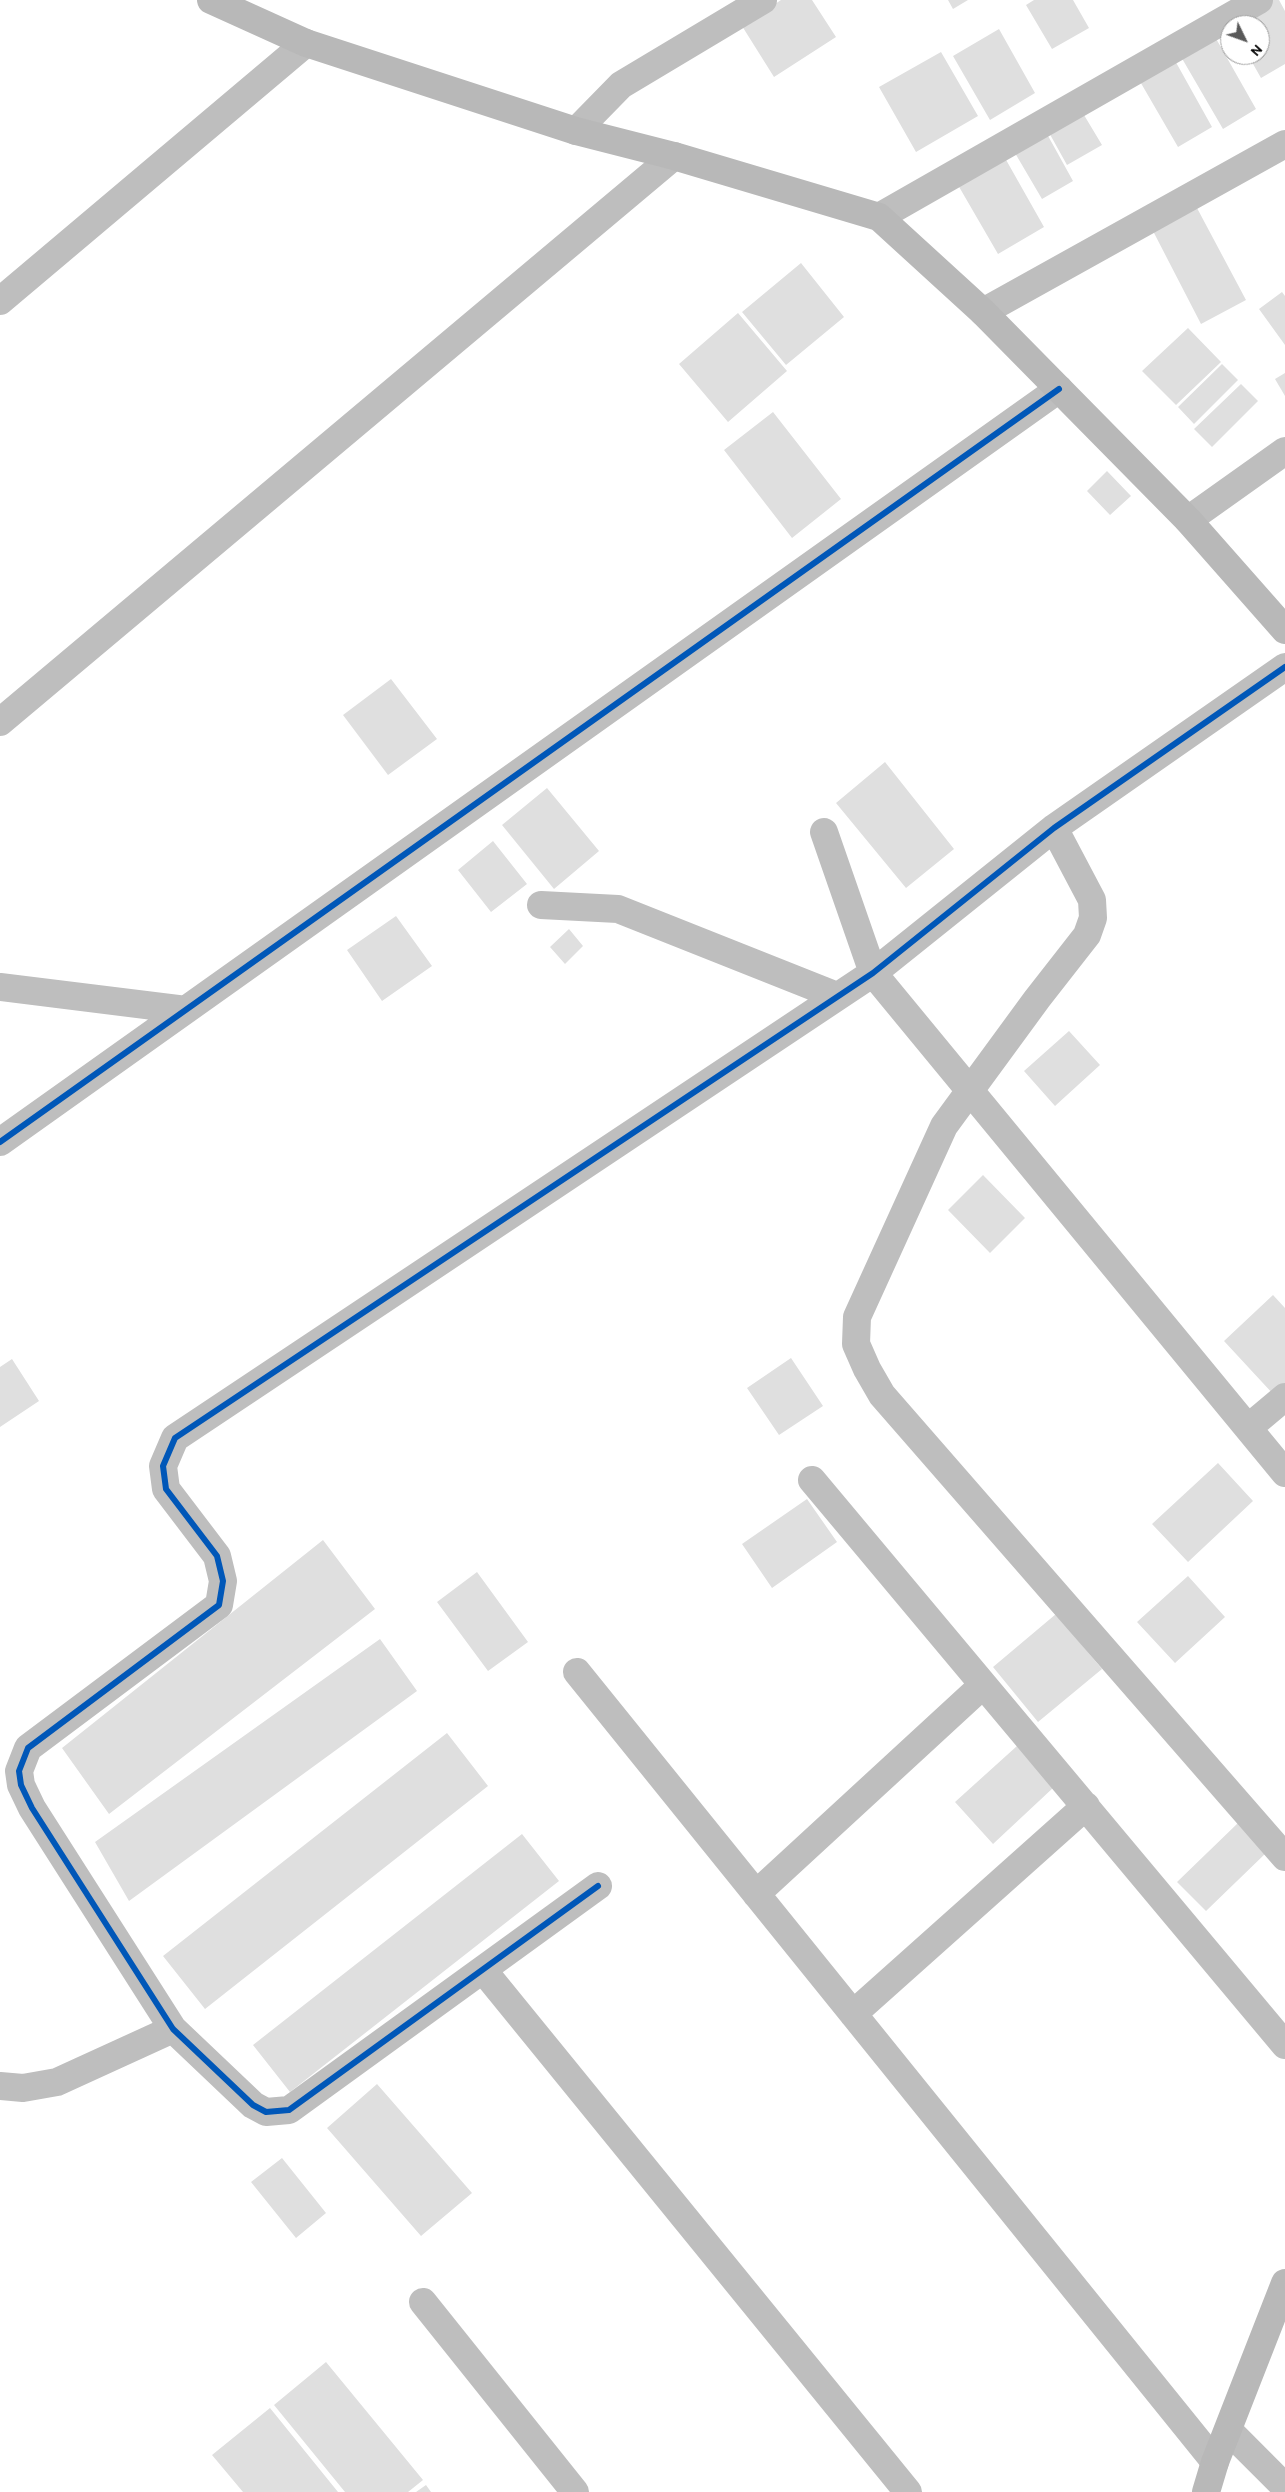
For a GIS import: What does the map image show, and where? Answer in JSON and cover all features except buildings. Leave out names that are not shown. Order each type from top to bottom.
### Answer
[{"type":"street","points":[[211,0],[306,43],[576,131],[674,156],[879,217],[983,312],[1188,520],[1285,630]]},
{"type":"street","points":[[576,131],[621,85],[764,0]]},
{"type":"street","points":[[879,217],[1259,0]]},
{"type":"street","points":[[0,301],[306,43]]},
{"type":"street","points":[[983,312],[1285,144]]},
{"type":"street","points":[[0,722],[674,156]]},
{"type":"street","points":[[0,1142],[1059,389]]},
{"type":"street","points":[[1188,520],[1285,451]]},
{"type":"street","points":[[598,1886],[289,2110],[266,2112],[253,2105],[173,2029],[32,1808],[20,1785],[19,1771],[28,1748],[219,1605],[223,1581],[217,1556],[166,1489],[163,1466],[175,1438],[873,973],[1054,828],[1285,667]]},
{"type":"street","points":[[1054,828],[1092,900],[1093,918],[1087,935],[1036,999],[944,1126],[857,1317],[856,1344],[867,1369],[882,1395],[1285,1857]]},
{"type":"street","points":[[824,832],[873,973],[1285,1472]]},
{"type":"street","points":[[540,905],[618,908],[837,996]]},
{"type":"street","points":[[0,987],[186,1010]]},
{"type":"street","points":[[1248,1428],[1285,1397]]},
{"type":"street","points":[[812,1480],[1285,2045]]},
{"type":"street","points":[[577,1672],[1215,2462]]},
{"type":"street","points":[[756,1894],[983,1685]]},
{"type":"street","points":[[853,2014],[1086,1806]]},
{"type":"street","points":[[483,1970],[908,2492]]},
{"type":"street","points":[[0,2086],[23,2088],[57,2082],[173,2029]]},
{"type":"street","points":[[1206,2492],[1215,2462],[1229,2431],[1285,2283]]},
{"type":"street","points":[[423,2302],[575,2492]]},
{"type":"street","points":[[1229,2431],[1285,2486]]},
{"type":"cycle path","points":[[0,1142],[1059,389]]},
{"type":"cycle path","points":[[598,1886],[289,2110],[266,2112],[253,2105],[173,2029],[32,1808],[21,1785],[19,1771],[28,1748],[219,1605],[223,1581],[217,1556],[166,1489],[163,1466],[175,1438],[873,973],[1054,828],[1285,667]]}]
